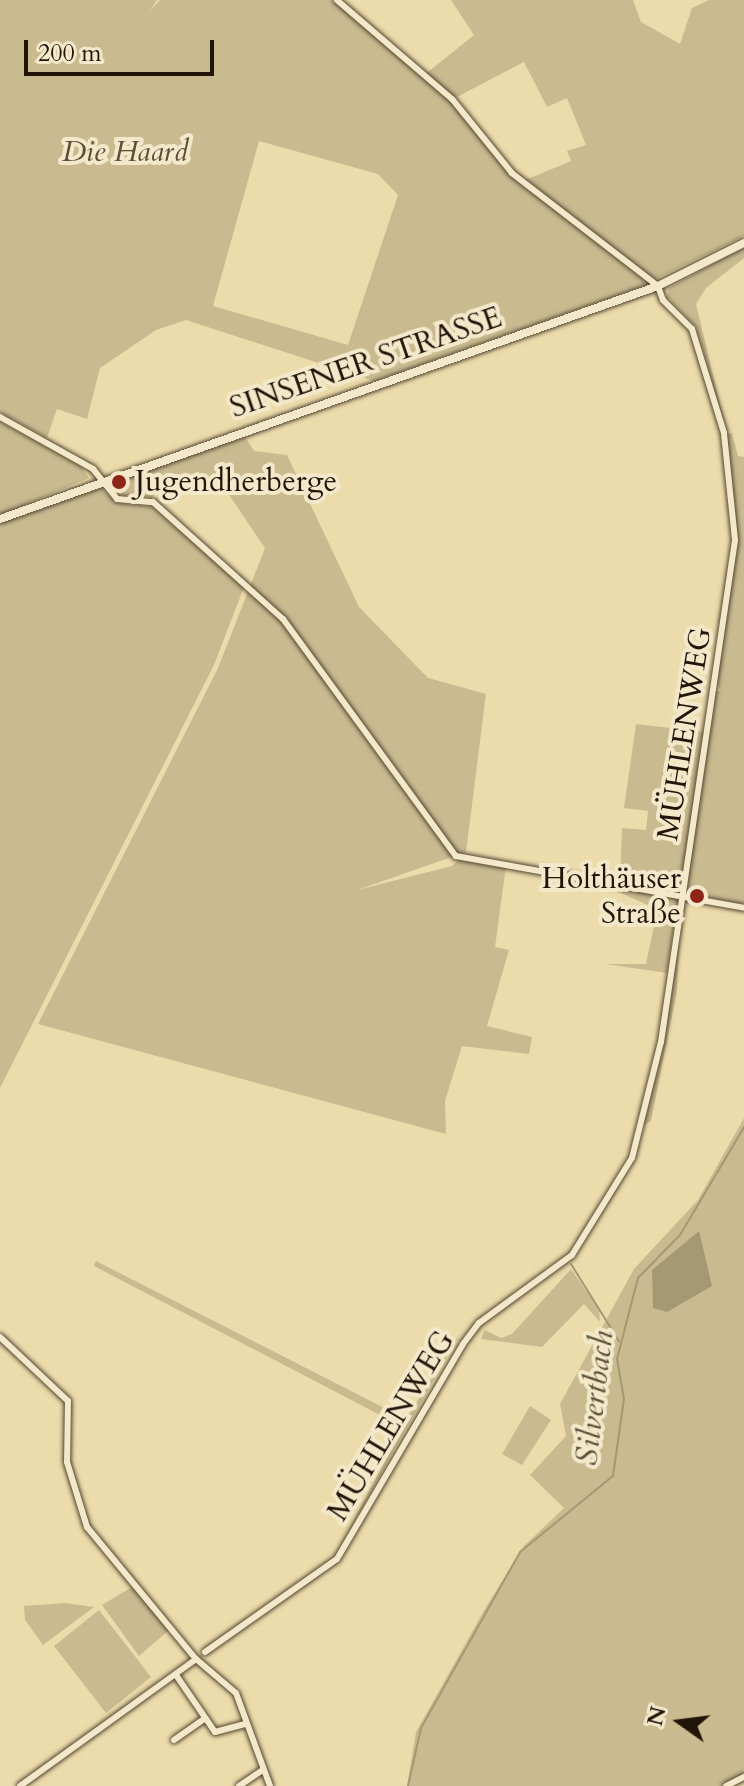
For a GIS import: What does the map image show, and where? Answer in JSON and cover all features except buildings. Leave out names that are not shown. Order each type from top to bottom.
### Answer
[{"type":"main road","name":"SINSENER STRASSE","points":[[0,519],[658,286],[744,243]]},
{"type":"street","name":"MÜHLENWEG","points":[[21,1786],[337,1559],[463,1344],[479,1323],[553,1275],[613,1196],[632,1158],[661,1042],[735,540],[724,433],[699,346],[658,286],[512,173],[452,99],[337,0]]},
{"type":"street","points":[[0,417],[103,481],[117,499],[153,502],[283,619],[456,856],[744,908]]},
{"type":"street","points":[[0,1337],[68,1401],[67,1462],[87,1527],[199,1658],[236,1693],[244,1724],[270,1786]]},
{"type":"street","points":[[176,1675],[218,1733],[244,1724]]},
{"type":"street","points":[[174,1740],[205,1718]]},
{"type":"street","points":[[239,1786],[263,1770]]},
{"type":"street","points":[[726,1786],[744,1777]]},
{"type":"green space","name":"Die Haard","points":[[0,0],[157,0],[150,11],[160,0],[336,0],[451,100],[511,174],[652,283],[374,381],[186,320],[156,330],[100,368],[87,419],[57,409],[47,438],[0,412]],"holes":[[[259,141],[378,174],[398,195],[348,345],[213,306]]]},
{"type":"green space","points":[[451,0],[633,0],[641,22],[680,44],[692,8],[709,0],[744,0],[744,236],[655,279],[523,181],[571,161],[567,151],[586,145],[567,98],[547,107],[524,62],[453,99],[423,76],[474,35]]},
{"type":"green space","points":[[744,247],[744,258],[706,288],[696,304],[725,425],[696,327],[667,296],[669,288]]},
{"type":"green space","points":[[0,422],[81,466],[89,478],[0,515]]},
{"type":"green space","points":[[732,433],[738,456],[744,457],[744,904],[687,893],[684,887],[715,691],[720,691],[716,679],[738,540],[727,434]]},
{"type":"green space","points":[[245,437],[254,451],[287,455],[359,607],[428,678],[486,694],[466,852],[357,890],[452,866],[462,857],[506,866],[495,947],[509,950],[487,1026],[532,1037],[529,1054],[462,1046],[445,1101],[446,1134],[38,1024],[218,668],[265,548],[223,486],[172,478],[152,497],[122,495],[121,479]]},
{"type":"green space","points":[[98,486],[117,503],[152,507],[244,587],[214,665],[0,1088],[0,524]]},
{"type":"green space","points":[[636,724],[705,732],[679,893],[620,878],[622,828],[646,830],[648,811],[624,808]]},
{"type":"green space","points":[[609,888],[678,897],[667,973],[606,964],[646,964],[656,917],[655,908]]},
{"type":"green space","points":[[680,918],[677,991],[651,1121],[643,1126],[666,1031]]},
{"type":"green space","points":[[744,1118],[744,1777],[726,1786],[407,1786],[416,1732],[486,1607],[523,1547],[564,1508],[530,1475],[566,1436],[560,1404],[634,1269],[698,1200]]},
{"type":"green space","points":[[96,1261],[406,1419],[462,1330],[340,1546],[403,1427],[94,1266]]},
{"type":"green space","points":[[571,1269],[599,1309],[600,1322],[584,1304],[542,1347],[481,1339],[485,1330],[501,1338],[512,1334]]},
{"type":"green space","points":[[530,1406],[551,1420],[522,1465],[502,1454]]},
{"type":"green space","points":[[132,1587],[169,1630],[139,1656],[102,1605]]},
{"type":"green space","points":[[65,1603],[94,1607],[43,1645],[25,1620],[24,1606]]},
{"type":"green space","points":[[99,1610],[151,1677],[106,1713],[54,1646]]},
{"type":"shaded area","points":[[699,1231],[712,1286],[667,1312],[653,1308],[652,1270]]},
{"type":"waterway","name":"Silvertbach","points":[[408,1786],[421,1728],[520,1552],[613,1476],[624,1399],[617,1359],[638,1278],[680,1235],[744,1127]]},
{"type":"waterway","points":[[571,1264],[619,1341]]},
{"type":"place","name":"Jugendherberge","points":[[119,482]]},
{"type":"place","name":"Holthäuser Straße","points":[[697,896]]}]
